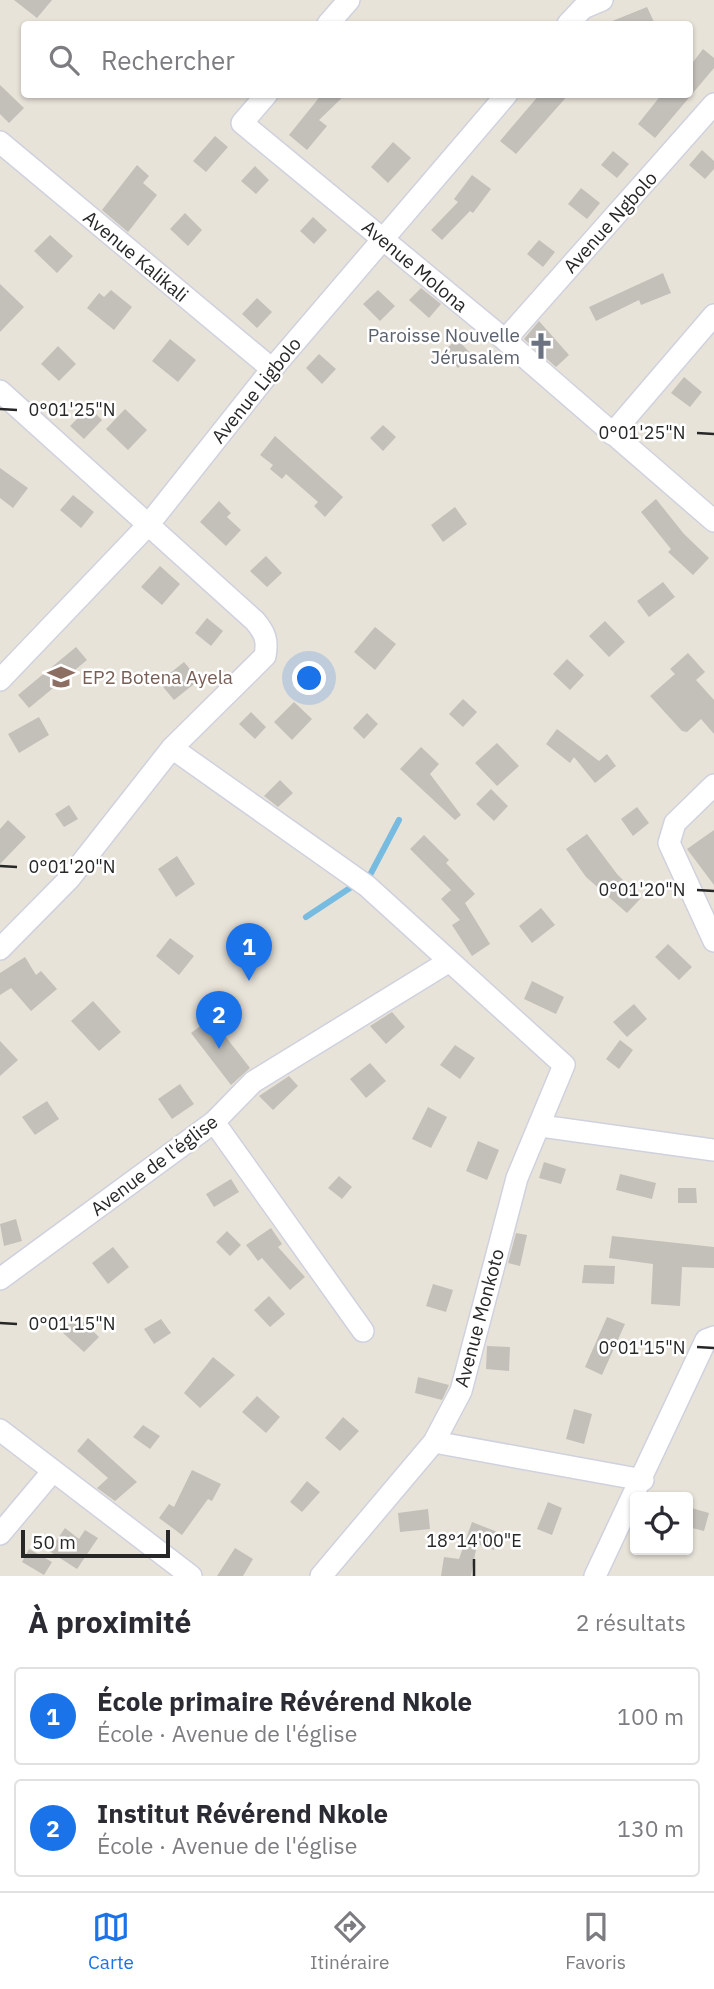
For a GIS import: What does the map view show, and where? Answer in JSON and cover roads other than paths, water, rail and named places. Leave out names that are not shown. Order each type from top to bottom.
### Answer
[{"type":"street","points":[[331,21],[349,0]]},
{"type":"street","points":[[571,21],[583,8],[602,0]]},
{"type":"street","name":"Avenue Molona","points":[[264,98],[242,123],[505,340],[714,521]]},
{"type":"street","name":"Avenue Ligbolo","points":[[0,680],[149,524],[272,369],[504,98]]},
{"type":"street","name":"Avenue Ngbolo","points":[[505,340],[714,104]]},
{"type":"street","name":"Avenue Kalikali","points":[[0,142],[272,369]]},
{"type":"street","points":[[612,434],[714,315]]},
{"type":"street","points":[[0,391],[255,621],[265,632],[267,643],[265,656],[172,748],[69,879],[0,949]]},
{"type":"street","points":[[172,748],[360,880],[448,962]]},
{"type":"street","points":[[714,785],[675,822],[669,843],[714,941]]},
{"type":"street","name":"Avenue Monkoto","points":[[321,1576],[434,1442],[461,1391],[517,1178],[541,1126],[564,1065],[448,962]]},
{"type":"street","name":"Avenue de l'église","points":[[0,1279],[214,1122],[253,1082],[448,962]]},
{"type":"street","points":[[214,1122],[363,1331]]},
{"type":"street","points":[[541,1126],[714,1150]]},
{"type":"street","points":[[595,1576],[706,1340],[714,1336]]},
{"type":"street","points":[[0,1430],[191,1576]]},
{"type":"street","points":[[434,1442],[642,1480]]},
{"type":"street","points":[[0,1534],[53,1471]]},
{"type":"waterway","points":[[365,878],[370,875],[399,820]]},
{"type":"waterway","points":[[306,917],[356,884]]},
{"type":"place","name":"Paroisse Nouvelle Jérusalem","points":[[541,346]]},
{"type":"place","name":"EP2 Botena Ayela","points":[[61,677]]},
{"type":"place","name":"École primaire Révérend Nkole","points":[[249,981]]},
{"type":"place","name":"Institut Révérend Nkole","points":[[219,1049]]}]
